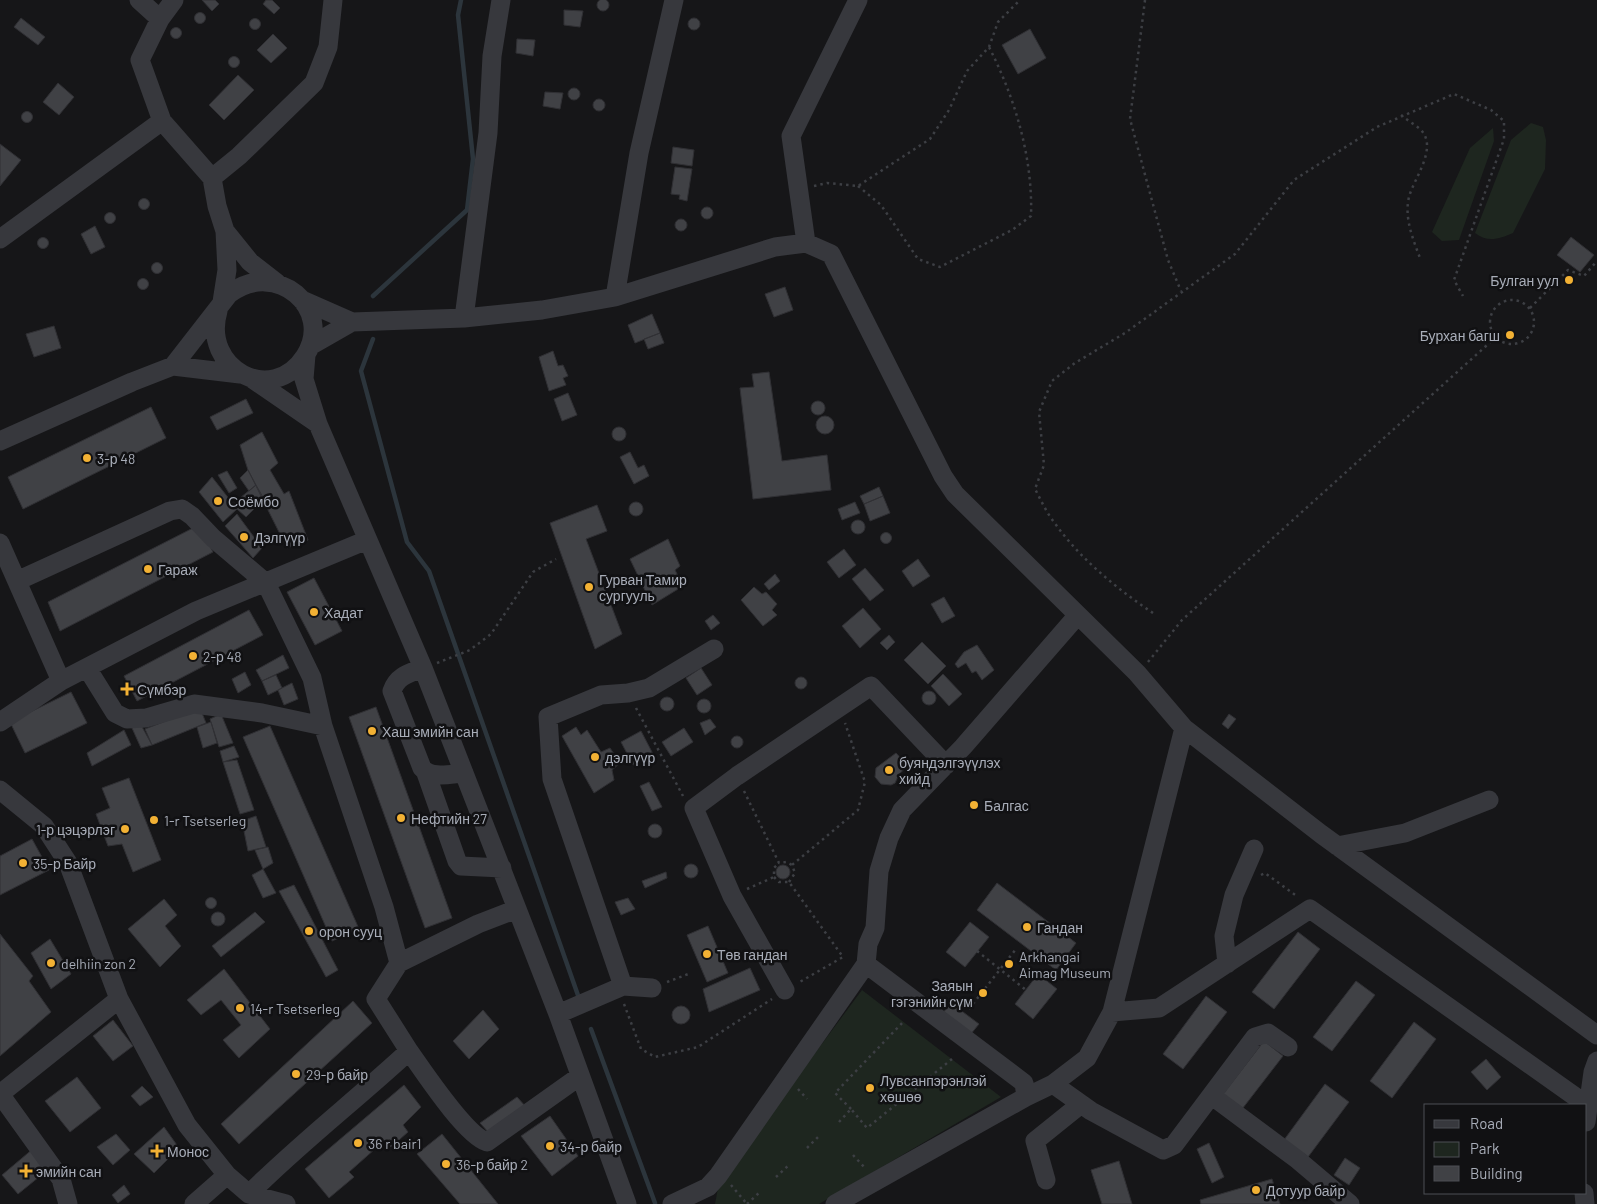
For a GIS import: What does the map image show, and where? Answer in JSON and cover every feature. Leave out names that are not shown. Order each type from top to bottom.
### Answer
[{"type":"street","points":[[139,0],[160,19]]},
{"type":"street","points":[[174,0],[160,19],[140,60],[162,121],[212,178],[217,206],[225,232],[226,270],[214,332],[219,352],[232,369],[246,376],[318,424]]},
{"type":"street","points":[[212,178],[239,156],[314,82],[328,48],[333,0]]},
{"type":"street","points":[[464,318],[488,133],[492,56],[501,0]]},
{"type":"street","points":[[615,297],[639,153],[674,0]]},
{"type":"street","points":[[806,243],[791,136],[858,0]]},
{"type":"street","points":[[0,239],[162,121]]},
{"type":"street","points":[[225,232],[250,262],[295,293],[307,308],[312,327],[304,379],[318,424],[423,668],[517,909],[565,1011],[580,1076],[627,1204]]},
{"type":"street","points":[[302,300],[352,322],[464,318],[542,310],[615,297],[774,248],[806,243],[831,254],[943,476],[955,494],[1137,674],[1184,728],[1337,846],[1597,1035]]},
{"type":"street","points":[[173,366],[220,307],[238,288],[247,284],[268,281],[278,283]]},
{"type":"street","points":[[0,441],[132,382],[173,366],[272,379],[282,376],[291,371],[308,351],[352,322]]},
{"type":"street","points":[[17,581],[170,511],[182,509],[266,583],[312,678],[323,726],[384,907],[399,963]]},
{"type":"street","points":[[0,722],[61,681],[196,612],[367,540]]},
{"type":"street","points":[[0,543],[61,681]]},
{"type":"street","points":[[672,1204],[708,1187],[721,1172],[866,964],[868,944],[876,928],[879,871],[889,838],[902,810],[946,764],[1077,616]]},
{"type":"street","points":[[620,988],[552,779],[548,717],[601,695],[628,693],[649,688],[714,649]]},
{"type":"street","points":[[87,668],[115,713],[128,719],[146,718],[194,704],[262,713],[323,726]]},
{"type":"street","points":[[423,668],[394,682],[392,691],[426,774],[457,860],[461,866],[502,868]]},
{"type":"street","points":[[785,990],[732,896],[694,808],[737,776],[870,686],[946,764]]},
{"type":"street","points":[[835,1204],[1026,1097],[1053,1084],[1087,1058],[1112,1012],[1184,728]]},
{"type":"street","points":[[426,774],[464,773]]},
{"type":"street","points":[[0,790],[44,826],[68,864],[119,999],[187,1124],[227,1174],[249,1194],[286,1204]]},
{"type":"street","points":[[1337,846],[1405,833],[1489,800]]},
{"type":"street","points":[[1227,964],[1224,936],[1238,887],[1254,849]]},
{"type":"street","points":[[517,909],[478,924],[399,963],[376,999],[409,1051],[451,1107],[479,1140],[487,1142],[580,1076]]},
{"type":"street","points":[[1112,1012],[1159,1008],[1310,909],[1574,1104]]},
{"type":"street","points":[[866,964],[1024,1083],[1026,1097]]},
{"type":"street","points":[[565,1011],[620,988],[652,988]]},
{"type":"street","points":[[68,1204],[62,1179],[0,1094],[119,999]]},
{"type":"street","points":[[1053,1084],[1081,1104],[1163,1150],[1174,1145],[1258,1035],[1268,1034],[1288,1047]]},
{"type":"street","points":[[249,1194],[286,1157],[374,1084],[409,1051]]},
{"type":"street","points":[[1587,1108],[1597,1062]]},
{"type":"street","points":[[1212,1096],[1298,1160],[1350,1204]]},
{"type":"street","points":[[1046,1180],[1035,1140],[1081,1104]]},
{"type":"street","points":[[194,1204],[227,1174]]},
{"type":"path","points":[[858,186],[930,139],[949,110],[967,71],[989,47],[998,22],[1020,0]]},
{"type":"path","points":[[1146,0],[1130,119],[1168,260],[1181,291]]},
{"type":"path","points":[[799,190],[827,183],[858,186],[881,205],[918,260],[940,267],[1012,230],[1030,216],[1032,187],[1020,129],[1002,73],[989,47]]},
{"type":"path","points":[[1153,612],[1115,587],[1075,547],[1053,522],[1035,489],[1044,465],[1039,412],[1052,380],[1075,363],[1125,333],[1235,254],[1294,180],[1377,127],[1401,115],[1454,94],[1492,110],[1504,121],[1504,138],[1454,280],[1463,296]]},
{"type":"path","points":[[1401,115],[1421,130],[1426,140],[1422,170],[1409,198],[1408,216],[1420,258]]},
{"type":"path","points":[[1530,308],[1568,270],[1584,276],[1597,261]]},
{"type":"path","points":[[1509,300],[1517,300],[1530,308],[1535,322],[1534,328],[1527,340],[1514,345],[1507,344],[1496,337],[1490,321],[1496,307],[1509,300]]},
{"type":"path","points":[[1143,669],[1182,620],[1496,337]]},
{"type":"path","points":[[448,658],[468,651],[491,634],[533,572],[556,559]]},
{"type":"path","points":[[628,693],[687,804],[694,808]]},
{"type":"path","points":[[792,865],[858,810],[864,782],[840,707]]},
{"type":"path","points":[[737,776],[779,863]]},
{"type":"path","points":[[786,862],[792,865],[795,873],[789,882],[779,882],[774,877],[774,868],[779,863],[786,862]]},
{"type":"path","points":[[1238,887],[1265,874],[1288,888],[1310,909]]},
{"type":"path","points":[[732,896],[774,877]]},
{"type":"path","points":[[620,988],[641,1049],[654,1057],[698,1048],[785,990],[843,957],[789,882]]},
{"type":"path","points":[[969,1009],[1016,949]]},
{"type":"path","points":[[977,951],[1026,990]]},
{"type":"path","points":[[652,988],[691,972]]},
{"type":"path","points":[[904,1021],[835,1093],[867,1128],[952,1059]]},
{"type":"path","points":[[838,1122],[851,1109]]},
{"type":"path","points":[[807,1148],[820,1136]]},
{"type":"path","points":[[776,1177],[789,1165]]},
{"type":"path","points":[[721,1172],[747,1204],[760,1192]]},
{"type":"green space","points":[[1531,123],[1543,127],[1546,140],[1545,169],[1513,233],[1494,239],[1484,238],[1475,233],[1511,140]]},
{"type":"green space","points":[[1493,128],[1494,141],[1459,240],[1442,241],[1432,232],[1470,148]]},
{"type":"green space","points":[[862,990],[1001,1097],[819,1204],[715,1204],[721,1172],[731,1166]]},
{"type":"building","points":[[603,-1],[609,5],[603,11],[597,5]]},
{"type":"building","points":[[202,0],[215,0],[219,4],[212,11]]},
{"type":"building","points":[[266,0],[272,0],[280,8],[274,14],[263,4]]},
{"type":"building","points":[[564,10],[583,11],[580,27],[564,25]]},
{"type":"building","points":[[200,12],[206,18],[200,24],[194,18]]},
{"type":"building","points":[[21,18],[45,37],[38,45],[14,27]]},
{"type":"building","points":[[255,18],[261,24],[255,30],[249,24]]},
{"type":"building","points":[[692,18],[696,18],[700,24],[696,30],[692,30],[688,26],[688,22]]},
{"type":"building","points":[[176,27],[182,33],[176,39],[170,33]]},
{"type":"building","points":[[1030,29],[1046,58],[1018,74],[1002,45]]},
{"type":"building","points":[[273,34],[287,48],[271,63],[257,50]]},
{"type":"building","points":[[517,39],[535,40],[533,56],[516,53]]},
{"type":"building","points":[[234,56],[240,62],[234,68],[228,62]]},
{"type":"building","points":[[238,75],[254,90],[224,120],[209,105]]},
{"type":"building","points":[[58,83],[74,97],[59,115],[43,102]]},
{"type":"building","points":[[572,88],[576,88],[580,94],[576,100],[572,100],[568,96],[568,92]]},
{"type":"building","points":[[545,92],[563,93],[560,109],[543,106]]},
{"type":"building","points":[[597,99],[601,99],[605,105],[601,111],[597,111],[593,107],[593,103]]},
{"type":"building","points":[[27,111],[33,117],[27,123],[21,117]]},
{"type":"building","points":[[0,144],[21,160],[0,186]]},
{"type":"building","points":[[673,147],[694,150],[692,166],[671,163]]},
{"type":"building","points":[[675,167],[692,169],[687,201],[679,199],[680,195],[671,194]]},
{"type":"building","points":[[144,198],[150,204],[144,210],[138,204]]},
{"type":"building","points":[[705,207],[709,207],[713,213],[709,219],[705,219],[701,215],[701,211]]},
{"type":"building","points":[[110,212],[116,218],[110,224],[104,218]]},
{"type":"building","points":[[679,219],[683,219],[687,225],[683,231],[679,231],[675,227],[675,223]]},
{"type":"building","points":[[95,226],[105,247],[91,254],[81,234]]},
{"type":"building","points":[[43,237],[49,243],[43,249],[37,243]]},
{"type":"building","points":[[1571,237],[1594,255],[1580,272],[1557,255]]},
{"type":"building","points":[[157,262],[163,268],[157,274],[151,268]]},
{"type":"building","points":[[143,278],[149,284],[143,290],[137,284]]},
{"type":"building","points":[[785,287],[793,310],[774,317],[765,294]]},
{"type":"building","points":[[652,314],[660,333],[635,343],[628,325]]},
{"type":"building","points":[[54,326],[61,348],[34,357],[26,334]]},
{"type":"building","points":[[660,333],[664,343],[648,349],[644,339]]},
{"type":"building","points":[[553,351],[558,366],[563,365],[568,376],[563,378],[566,385],[549,391],[539,357]]},
{"type":"building","points":[[769,372],[782,461],[827,455],[831,490],[753,499],[740,388],[754,387],[752,374]]},
{"type":"building","points":[[568,393],[577,415],[562,421],[554,399]]},
{"type":"building","points":[[246,399],[253,413],[217,430],[210,417]]},
{"type":"building","points":[[815,401],[821,401],[825,408],[821,415],[815,415],[811,411],[811,405]]},
{"type":"building","name":"3-р 48","points":[[151,407],[166,438],[23,509],[8,477]]},
{"type":"building","points":[[825,416],[831,419],[834,425],[831,431],[825,434],[819,431],[816,425],[819,419]]},
{"type":"building","points":[[616,427],[622,427],[626,434],[622,441],[616,441],[612,437],[612,431]]},
{"type":"building","points":[[262,432],[278,463],[270,470],[284,494],[289,491],[308,540],[287,548],[248,470],[240,445]]},
{"type":"building","points":[[630,452],[638,468],[644,465],[649,476],[634,484],[620,457]]},
{"type":"building","points":[[248,470],[256,485],[249,491],[240,478]]},
{"type":"building","points":[[227,471],[237,488],[229,493],[218,475]]},
{"type":"building","name":"Соёмбо","points":[[212,477],[237,509],[223,522],[199,492]]},
{"type":"building","points":[[256,485],[264,499],[246,517],[237,509],[235,502]]},
{"type":"building","points":[[879,487],[883,496],[864,504],[860,496]]},
{"type":"building","points":[[883,496],[890,513],[870,521],[864,504]]},
{"type":"building","points":[[636,502],[641,504],[643,509],[641,514],[636,516],[631,514],[629,509],[631,504]]},
{"type":"building","points":[[855,502],[860,513],[842,520],[838,509]]},
{"type":"building","name":"Гурван Тамир сургууль","points":[[597,505],[607,531],[586,539],[622,634],[595,649],[550,523]]},
{"type":"building","name":"Дэлгүүр","points":[[237,514],[262,548],[253,558],[225,526]]},
{"type":"building","points":[[858,520],[863,522],[865,527],[863,532],[858,534],[853,532],[851,527],[853,522]]},
{"type":"building","name":"Гараж","points":[[199,525],[213,552],[60,631],[48,602]]},
{"type":"building","points":[[886,532],[892,538],[886,544],[880,538]]},
{"type":"building","points":[[668,539],[680,566],[675,570],[683,586],[652,605],[630,559]]},
{"type":"building","points":[[844,549],[856,565],[839,578],[827,562]]},
{"type":"building","points":[[918,559],[930,576],[913,587],[902,571]]},
{"type":"building","points":[[865,568],[884,590],[870,601],[852,579]]},
{"type":"building","points":[[775,574],[780,581],[769,590],[764,584]]},
{"type":"building","name":"Хадат","points":[[314,578],[342,631],[315,645],[287,592]]},
{"type":"building","points":[[754,587],[762,594],[766,592],[777,604],[772,610],[777,615],[763,626],[741,600]]},
{"type":"building","points":[[944,597],[955,616],[942,623],[931,604]]},
{"type":"building","points":[[863,608],[881,629],[860,648],[842,626]]},
{"type":"building","name":"2-р 48","points":[[249,610],[263,635],[137,701],[124,676]]},
{"type":"building","points":[[713,615],[720,623],[711,630],[705,621]]},
{"type":"building","points":[[889,635],[895,642],[887,650],[880,643]]},
{"type":"building","points":[[922,642],[946,666],[928,684],[904,660]]},
{"type":"building","points":[[977,645],[994,670],[982,680],[976,671],[972,673],[966,663],[958,668],[955,664],[964,652]]},
{"type":"building","points":[[283,655],[289,668],[262,681],[256,670]]},
{"type":"building","points":[[701,668],[712,685],[697,695],[686,678]]},
{"type":"building","points":[[245,672],[251,685],[238,693],[232,679]]},
{"type":"building","points":[[943,674],[962,694],[949,706],[931,686]]},
{"type":"building","points":[[276,675],[282,688],[268,695],[262,681]]},
{"type":"building","points":[[801,677],[807,683],[801,689],[795,683]]},
{"type":"building","points":[[292,683],[298,699],[284,705],[278,690]]},
{"type":"building","points":[[929,691],[934,693],[936,698],[934,703],[929,705],[924,703],[922,698],[924,693]]},
{"type":"building","points":[[71,692],[87,723],[25,753],[10,722]]},
{"type":"building","points":[[667,697],[672,699],[674,704],[672,709],[667,711],[662,709],[660,704],[662,699]]},
{"type":"building","points":[[704,699],[709,701],[711,706],[709,711],[704,713],[699,711],[697,706],[699,701]]},
{"type":"building","name":"Нефтийн 27","points":[[376,707],[452,918],[425,928],[349,717]]},
{"type":"building","points":[[200,708],[206,723],[152,745],[145,729]]},
{"type":"building","points":[[221,714],[233,743],[219,747],[210,719]]},
{"type":"building","points":[[1229,714],[1236,719],[1228,729],[1222,724]]},
{"type":"building","points":[[710,719],[716,727],[705,735],[700,723]]},
{"type":"building","points":[[211,722],[217,743],[203,748],[197,727]]},
{"type":"building","points":[[141,725],[152,745],[141,748],[132,728]]},
{"type":"building","points":[[270,726],[359,929],[332,941],[243,737]]},
{"type":"building","name":"дэлгүүр","points":[[576,727],[581,735],[587,730],[601,752],[610,748],[620,763],[612,770],[614,780],[594,793],[562,736]]},
{"type":"building","points":[[684,728],[693,742],[671,756],[662,742]]},
{"type":"building","points":[[124,730],[131,745],[92,766],[87,753]]},
{"type":"building","points":[[641,731],[653,754],[633,765],[621,742]]},
{"type":"building","points":[[735,736],[739,736],[743,742],[739,748],[735,748],[731,744],[731,740]]},
{"type":"building","points":[[234,746],[239,757],[223,762],[220,751]]},
{"type":"building","name":"буяндэлгэүүлэх хийд","points":[[896,753],[908,766],[899,774],[895,783],[891,785],[881,784],[875,777],[876,768]]},
{"type":"building","points":[[237,760],[254,810],[240,814],[223,762]]},
{"type":"building","name":"1-р цэцэрлэг","points":[[129,778],[161,860],[133,872],[122,844],[108,846],[96,814],[110,808],[102,788]]},
{"type":"building","points":[[649,782],[662,807],[652,811],[640,786]]},
{"type":"building","points":[[256,816],[266,847],[248,851],[242,821]]},
{"type":"building","points":[[652,824],[658,824],[662,831],[658,838],[652,838],[648,834],[648,828]]},
{"type":"building","name":"35-р Байр","points":[[32,839],[49,870],[0,895],[0,856]]},
{"type":"building","points":[[268,847],[273,863],[263,869],[255,850]]},
{"type":"building","points":[[688,864],[694,864],[698,871],[694,878],[688,878],[684,874],[684,868]]},
{"type":"building","points":[[780,865],[786,865],[790,872],[786,879],[780,879],[776,875],[776,869]]},
{"type":"building","points":[[263,869],[276,893],[263,898],[252,875]]},
{"type":"building","points":[[666,872],[667,878],[645,888],[642,881]]},
{"type":"building","name":"Гандан","points":[[997,883],[1076,943],[1056,970],[977,910]]},
{"type":"building","name":"орон сууц","points":[[294,885],[338,970],[326,977],[279,891]]},
{"type":"building","points":[[211,897],[217,903],[211,909],[205,903]]},
{"type":"building","points":[[628,898],[635,909],[621,915],[615,902]]},
{"type":"building","points":[[164,899],[177,915],[165,926],[181,946],[160,967],[128,929]]},
{"type":"building","points":[[215,912],[221,912],[225,919],[221,926],[215,926],[211,922],[211,916]]},
{"type":"building","points":[[255,912],[265,922],[221,957],[212,946]]},
{"type":"building","points":[[970,922],[989,937],[965,967],[946,952]]},
{"type":"building","name":"Төв гандан","points":[[708,926],[728,973],[707,982],[687,935]]},
{"type":"building","points":[[1298,932],[1320,949],[1274,1009],[1252,992]]},
{"type":"building","points":[[0,934],[33,976],[29,981],[51,1012],[0,1056]]},
{"type":"building","name":"delhiin zon 2","points":[[50,939],[71,974],[51,989],[31,953]]},
{"type":"building","points":[[750,968],[760,990],[709,1012],[703,989]]},
{"type":"building","name":"14-r Tsetserleg","points":[[224,969],[270,1029],[239,1058],[223,1040],[241,1025],[221,1000],[201,1015],[187,1000]]},
{"type":"building","points":[[1038,974],[1057,989],[1033,1019],[1015,1004]]},
{"type":"building","points":[[1356,981],[1375,995],[1332,1051],[1313,1037]]},
{"type":"building","points":[[1206,996],[1227,1012],[1183,1069],[1163,1054]]},
{"type":"building","name":"29-р байр","points":[[353,1001],[372,1023],[239,1144],[221,1124]]},
{"type":"building","points":[[951,1003],[979,1024],[970,1035],[942,1014]]},
{"type":"building","points":[[681,1006],[687,1009],[690,1015],[687,1021],[681,1024],[675,1021],[672,1015],[675,1009]]},
{"type":"building","points":[[483,1010],[499,1029],[469,1059],[453,1041]]},
{"type":"building","points":[[113,1020],[133,1046],[113,1061],[93,1036]]},
{"type":"building","points":[[1414,1022],[1436,1039],[1392,1098],[1370,1081]]},
{"type":"building","points":[[1264,1041],[1283,1056],[1239,1113],[1220,1098]]},
{"type":"building","points":[[1486,1059],[1501,1077],[1487,1090],[1471,1072]]},
{"type":"building","points":[[77,1077],[101,1108],[70,1132],[45,1101]]},
{"type":"building","points":[[1325,1084],[1349,1102],[1308,1157],[1284,1140]]},
{"type":"building","name":"36 r bair1","points":[[404,1085],[421,1107],[403,1125],[408,1132],[391,1147],[385,1140],[349,1172],[354,1177],[329,1198],[305,1169]]},
{"type":"building","points":[[142,1086],[153,1097],[140,1106],[131,1096]]},
{"type":"building","points":[[517,1097],[526,1107],[489,1133],[480,1123]]},
{"type":"building","name":"34-р байр","points":[[550,1116],[578,1156],[552,1176],[521,1136]]},
{"type":"building","name":"Монос","points":[[164,1127],[179,1148],[154,1173],[134,1154]]},
{"type":"building","points":[[116,1134],[130,1150],[113,1165],[97,1147]]},
{"type":"building","name":"36-р байр 2","points":[[442,1134],[498,1204],[460,1204],[417,1154]]},
{"type":"building","points":[[1209,1143],[1224,1177],[1212,1183],[1197,1149]]},
{"type":"building","name":"эмийн сан","points":[[34,1148],[50,1168],[18,1194],[2,1175]]},
{"type":"building","points":[[1345,1158],[1360,1168],[1349,1185],[1334,1175]]},
{"type":"building","points":[[1119,1161],[1132,1204],[1102,1204],[1091,1170]]},
{"type":"building","name":"Дотуур байр","points":[[1272,1179],[1280,1204],[1201,1204],[1200,1200]]},
{"type":"building","points":[[124,1185],[130,1194],[118,1203],[112,1195]]},
{"type":"waterway","points":[[373,296],[467,210],[473,159],[458,15],[461,0]]},
{"type":"waterway","points":[[373,339],[361,371],[407,542],[429,571],[580,1001]]},
{"type":"waterway","points":[[591,1029],[655,1203]]},
{"type":"place","name":"Булган уул","points":[[1569,280]]},
{"type":"place","name":"Бурхан багш","points":[[1510,335]]},
{"type":"place","name":"3-р 48","points":[[87,458]]},
{"type":"place","name":"Соёмбо","points":[[218,501]]},
{"type":"place","name":"Дэлгүүр","points":[[244,537]]},
{"type":"place","name":"Гараж","points":[[148,569]]},
{"type":"place","name":"Гурван Тамир сургууль","points":[[589,587]]},
{"type":"place","name":"Хадат","points":[[314,612]]},
{"type":"place","name":"2-р 48","points":[[193,656]]},
{"type":"place","name":"Сүмбэр","points":[[127,689]]},
{"type":"place","name":"Хаш эмийн сан","points":[[372,731]]},
{"type":"place","name":"дэлгүүр","points":[[595,757]]},
{"type":"place","name":"буяндэлгэүүлэх хийд","points":[[889,770]]},
{"type":"place","name":"Балгас","points":[[974,805]]},
{"type":"place","name":"Нефтийн 27","points":[[401,818]]},
{"type":"place","name":"1-r Tsetserleg","points":[[154,820]]},
{"type":"place","name":"1-р цэцэрлэг","points":[[125,829]]},
{"type":"place","name":"35-р Байр","points":[[23,863]]},
{"type":"place","name":"Гандан","points":[[1027,927]]},
{"type":"place","name":"орон сууц","points":[[309,931]]},
{"type":"place","name":"Төв гандан","points":[[707,954]]},
{"type":"place","name":"delhiin zon 2","points":[[51,963]]},
{"type":"place","name":"Arkhangai Aimag Museum","points":[[1009,964]]},
{"type":"place","name":"Заяын гэгэнийн сүм","points":[[983,993]]},
{"type":"place","name":"14-r Tsetserleg","points":[[240,1008]]},
{"type":"place","name":"29-р байр","points":[[296,1074]]},
{"type":"place","name":"Лувсанпэрэнлэй хөшөө","points":[[870,1088]]},
{"type":"place","name":"36 r bair1","points":[[358,1143]]},
{"type":"place","name":"34-р байр","points":[[550,1146]]},
{"type":"place","name":"Монос","points":[[157,1151]]},
{"type":"place","name":"36-р байр 2","points":[[446,1164]]},
{"type":"place","name":"эмийн сан","points":[[26,1171]]},
{"type":"place","name":"Дотуур байр","points":[[1256,1190]]}]
